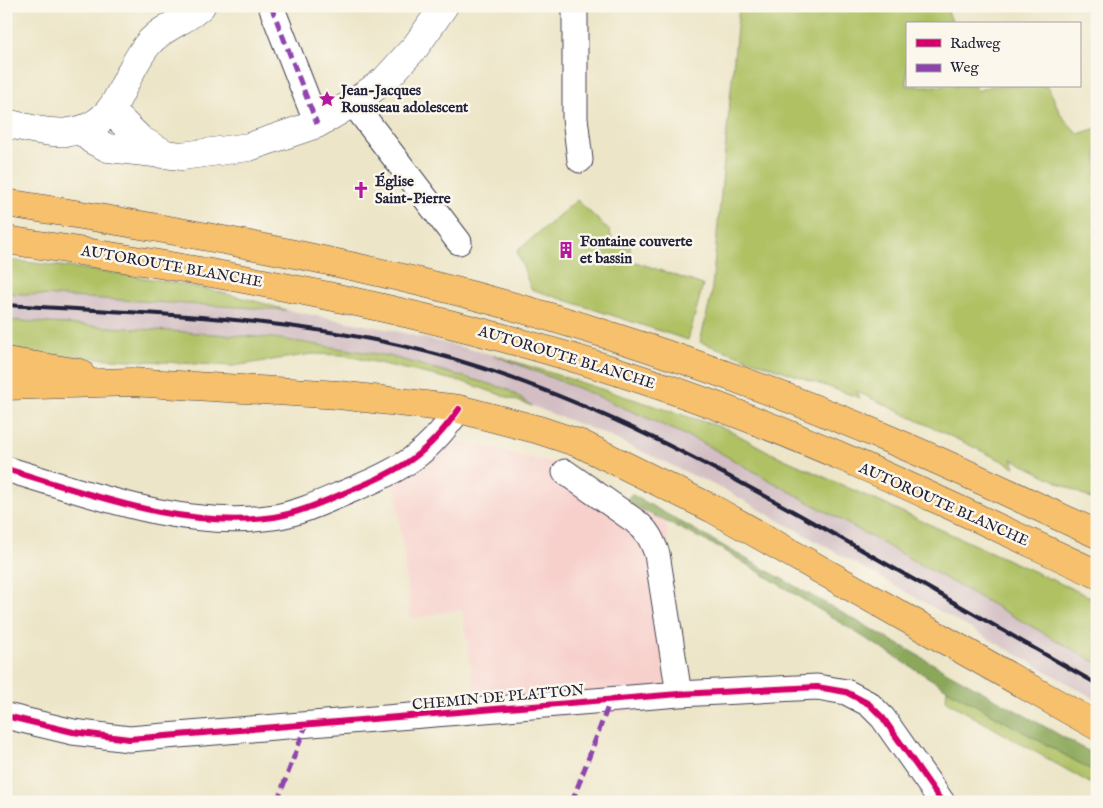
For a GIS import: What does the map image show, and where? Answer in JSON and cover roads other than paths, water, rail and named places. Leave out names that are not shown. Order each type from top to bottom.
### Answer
[{"type":"main road","name":"AUTOROUTE BLANCHE","points":[[6,204],[328,262],[428,284],[592,330],[783,396],[883,437],[1097,534]]},
{"type":"main road","name":"AUTOROUTE BLANCHE","points":[[6,240],[191,268],[321,293],[412,313],[563,354],[654,384],[762,424],[893,480],[1097,574]]},
{"type":"main road","points":[[6,361],[131,382]]},
{"type":"main road","points":[[6,386],[131,382],[339,395],[459,409],[530,427],[582,444],[714,509],[1097,726]]},
{"type":"street","points":[[201,6],[170,25],[151,41],[95,121],[92,140],[108,148],[170,155],[196,154],[249,147],[317,124],[372,92],[416,46],[444,6]]},
{"type":"street","points":[[272,6],[317,124]]},
{"type":"street","points":[[575,6],[575,118],[580,160]]},
{"type":"street","points":[[353,103],[459,242]]},
{"type":"street","points":[[6,123],[48,134],[66,134],[95,121]]},
{"type":"street","points":[[6,469],[160,512],[209,518],[274,517],[318,503],[404,466],[438,436],[459,409]]},
{"type":"street","points":[[565,472],[636,521],[646,530],[651,538],[657,554],[680,694]]},
{"type":"street","name":"CHEMIN DE PLATTON","points":[[6,716],[73,732],[129,739],[680,694],[800,686],[817,687],[846,692],[869,704],[883,718],[942,802]]},
{"type":"railway","points":[[6,305],[230,319],[286,326],[396,344],[450,358],[502,375],[604,415],[702,462],[798,514],[1097,684]]},
{"type":"place","name":"Jean-Jacques Rousseau adolescent","points":[[327,99]]},
{"type":"place","name":"Église Saint-Pierre","points":[[361,190]]},
{"type":"place","name":"Fontaine couverte et bassin","points":[[566,250]]}]
